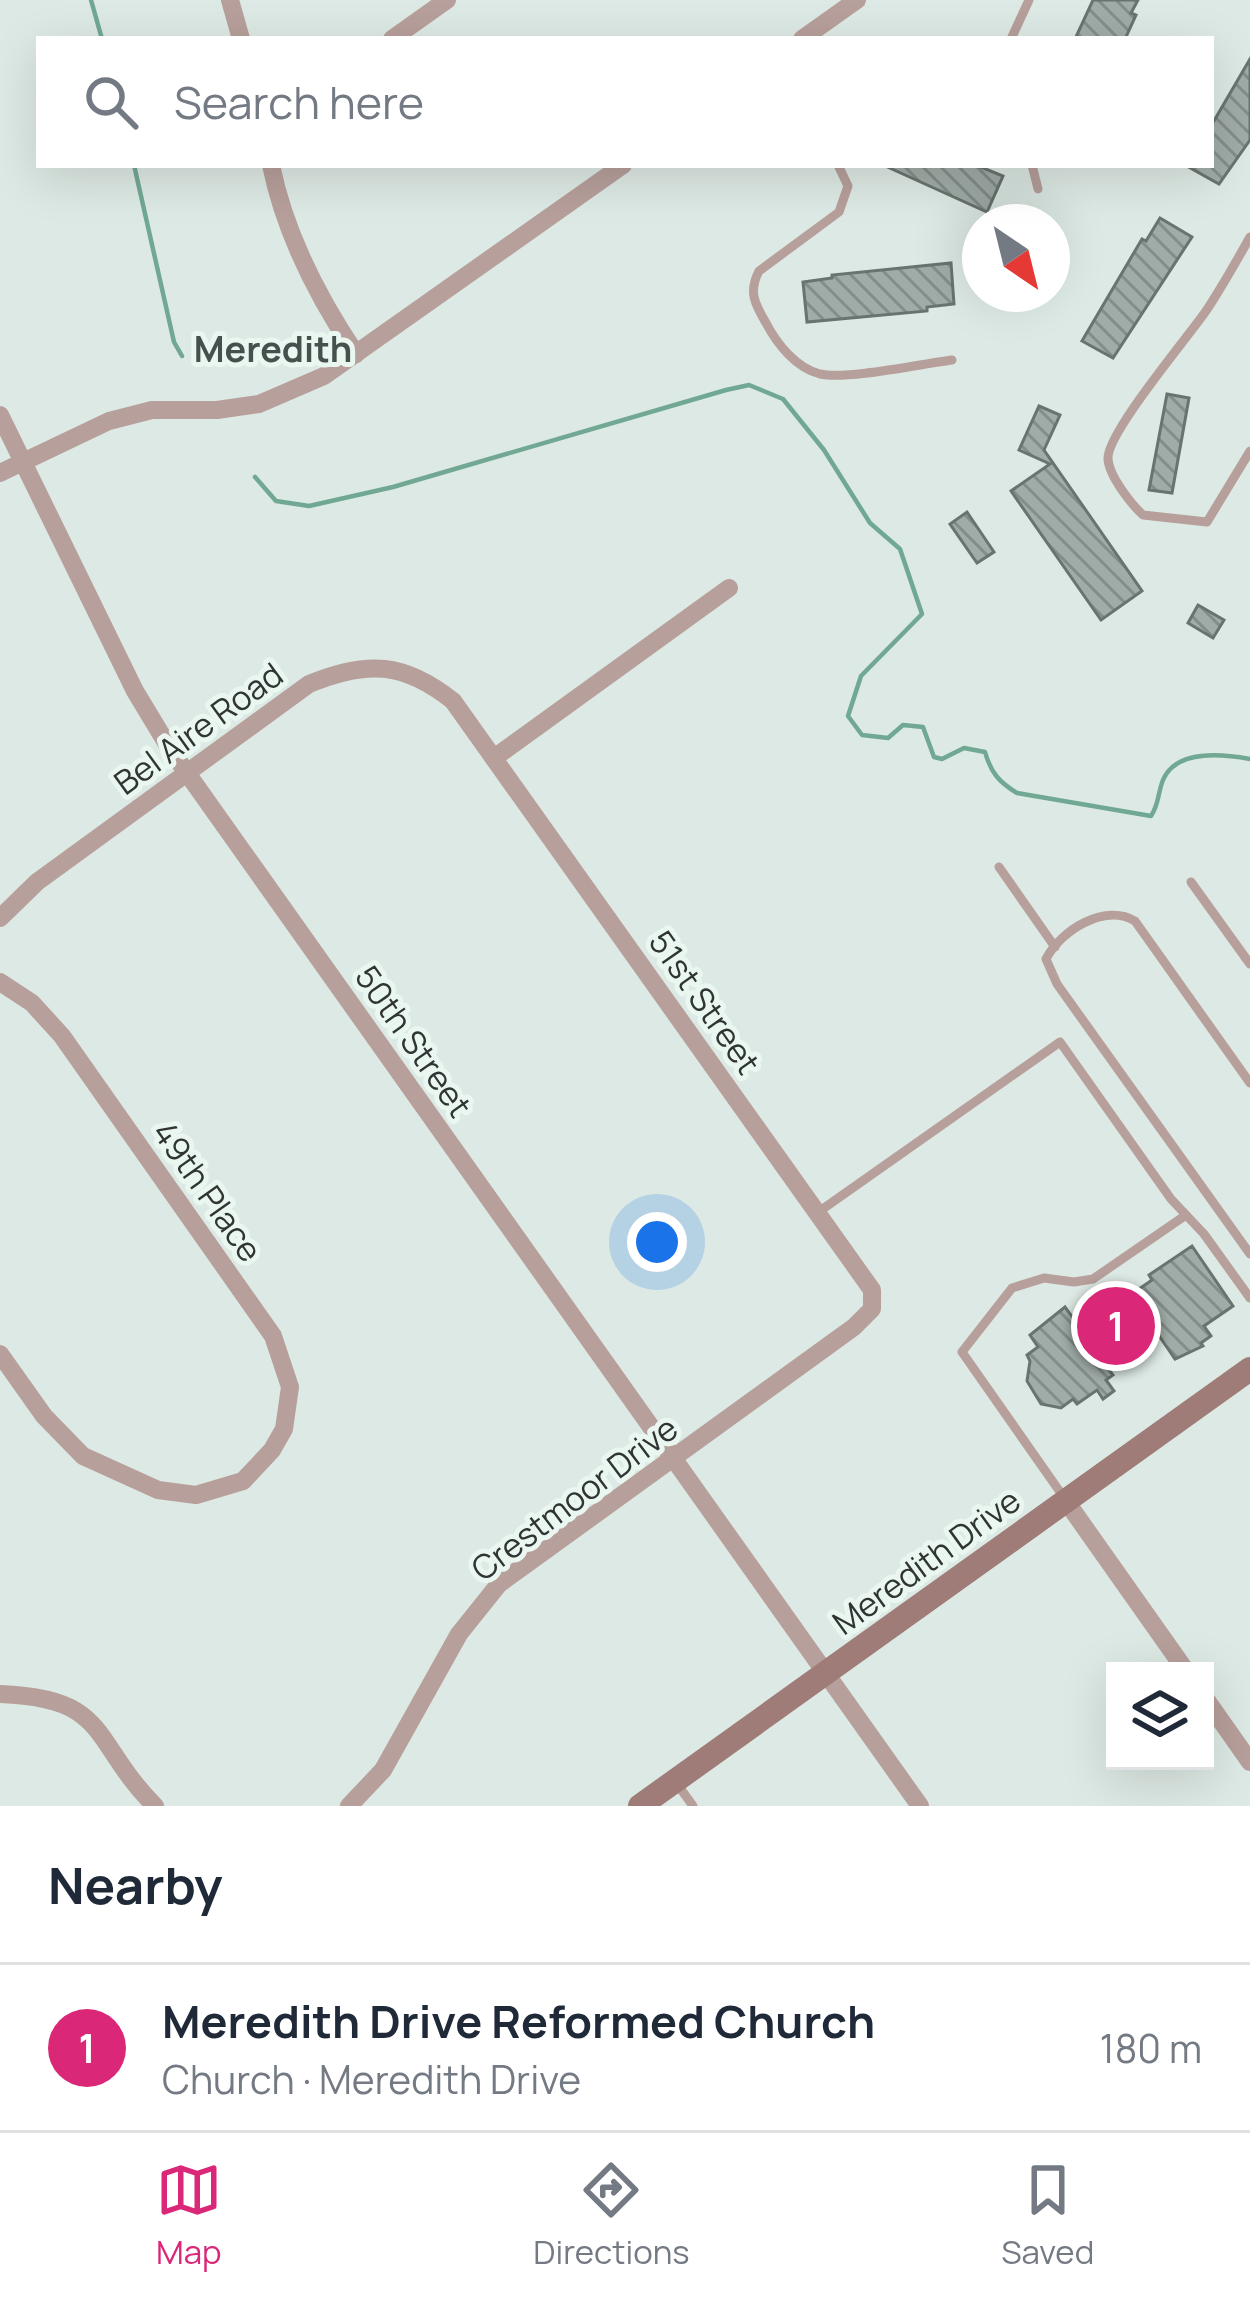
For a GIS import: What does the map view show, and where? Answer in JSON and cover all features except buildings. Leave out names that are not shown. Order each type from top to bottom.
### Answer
[{"type":"main road","name":"Meredith Drive","points":[[640,1806],[1250,1369]]},
{"type":"street","points":[[230,0],[240,36]]},
{"type":"street","points":[[396,36],[447,0]]},
{"type":"street","points":[[806,36],[857,0]]},
{"type":"street","points":[[272,168],[308,274],[356,354]]},
{"type":"street","points":[[0,473],[109,421],[152,410],[218,410],[282,397],[324,376],[619,168]]},
{"type":"street","name":"50th Street","points":[[0,415],[135,691],[187,774],[920,1806]]},
{"type":"street","points":[[494,758],[729,588]]},
{"type":"street","name":"Bel Aire Road","points":[[0,918],[37,882],[309,684],[363,667],[396,669],[427,680],[453,701],[494,758]]},
{"type":"street","name":"51st Street","points":[[494,758],[867,1282]]},
{"type":"street","name":"49th Place","points":[[0,982],[32,1004],[62,1036],[273,1336],[290,1387],[284,1429],[243,1480],[196,1495],[158,1490],[83,1456],[44,1416],[0,1354]]},
{"type":"street","name":"Crestmoor Drive","points":[[350,1806],[382,1770],[460,1634],[499,1584],[864,1318],[874,1300],[867,1282]]},
{"type":"street","points":[[1066,1501],[1180,1662]]},
{"type":"street","points":[[0,1694],[38,1695],[74,1706],[99,1731],[155,1806]]},
{"type":"street","points":[[1214,1711],[1250,1762]]},
{"type":"lane","points":[[1012,36],[1029,0]]},
{"type":"lane","points":[[839,168],[848,186],[839,212],[754,279],[753,301],[771,333],[794,359],[819,374],[952,361]]},
{"type":"lane","points":[[1033,168],[1038,189]]},
{"type":"lane","points":[[1250,237],[1209,306],[1133,408],[1107,458],[1143,514],[1208,523],[1250,452]]},
{"type":"lane","points":[[999,867],[1055,946]]},
{"type":"lane","points":[[1191,882],[1250,964]]},
{"type":"lane","points":[[1248,1075],[1136,921],[1126,915],[1106,913],[1091,919],[1055,946],[1046,959],[1057,984],[1250,1254]]},
{"type":"lane","points":[[818,1213],[1060,1042],[1171,1199],[1250,1298]]},
{"type":"lane","points":[[1066,1501],[962,1352],[1012,1288],[1045,1278],[1093,1279],[1186,1215]]},
{"type":"lane","points":[[675,1781],[692,1806]]},
{"type":"waterway","points":[[91,0],[101,36]]},
{"type":"waterway","points":[[135,168],[174,342],[182,356]]},
{"type":"waterway","points":[[255,477],[276,501],[309,506],[393,487],[749,385],[783,399],[824,450],[870,523],[900,549],[922,614],[861,676],[848,716],[862,735],[888,738],[903,725],[923,727],[934,757],[942,759],[964,748],[985,752],[996,776],[1017,793],[1151,816],[1163,780],[1178,763],[1214,755],[1250,759]]},
{"type":"place","name":"Meredith Drive Reformed Church","points":[[1116,1326]]},
{"type":"district","name":"Meredith","points":[[273,348]]}]
